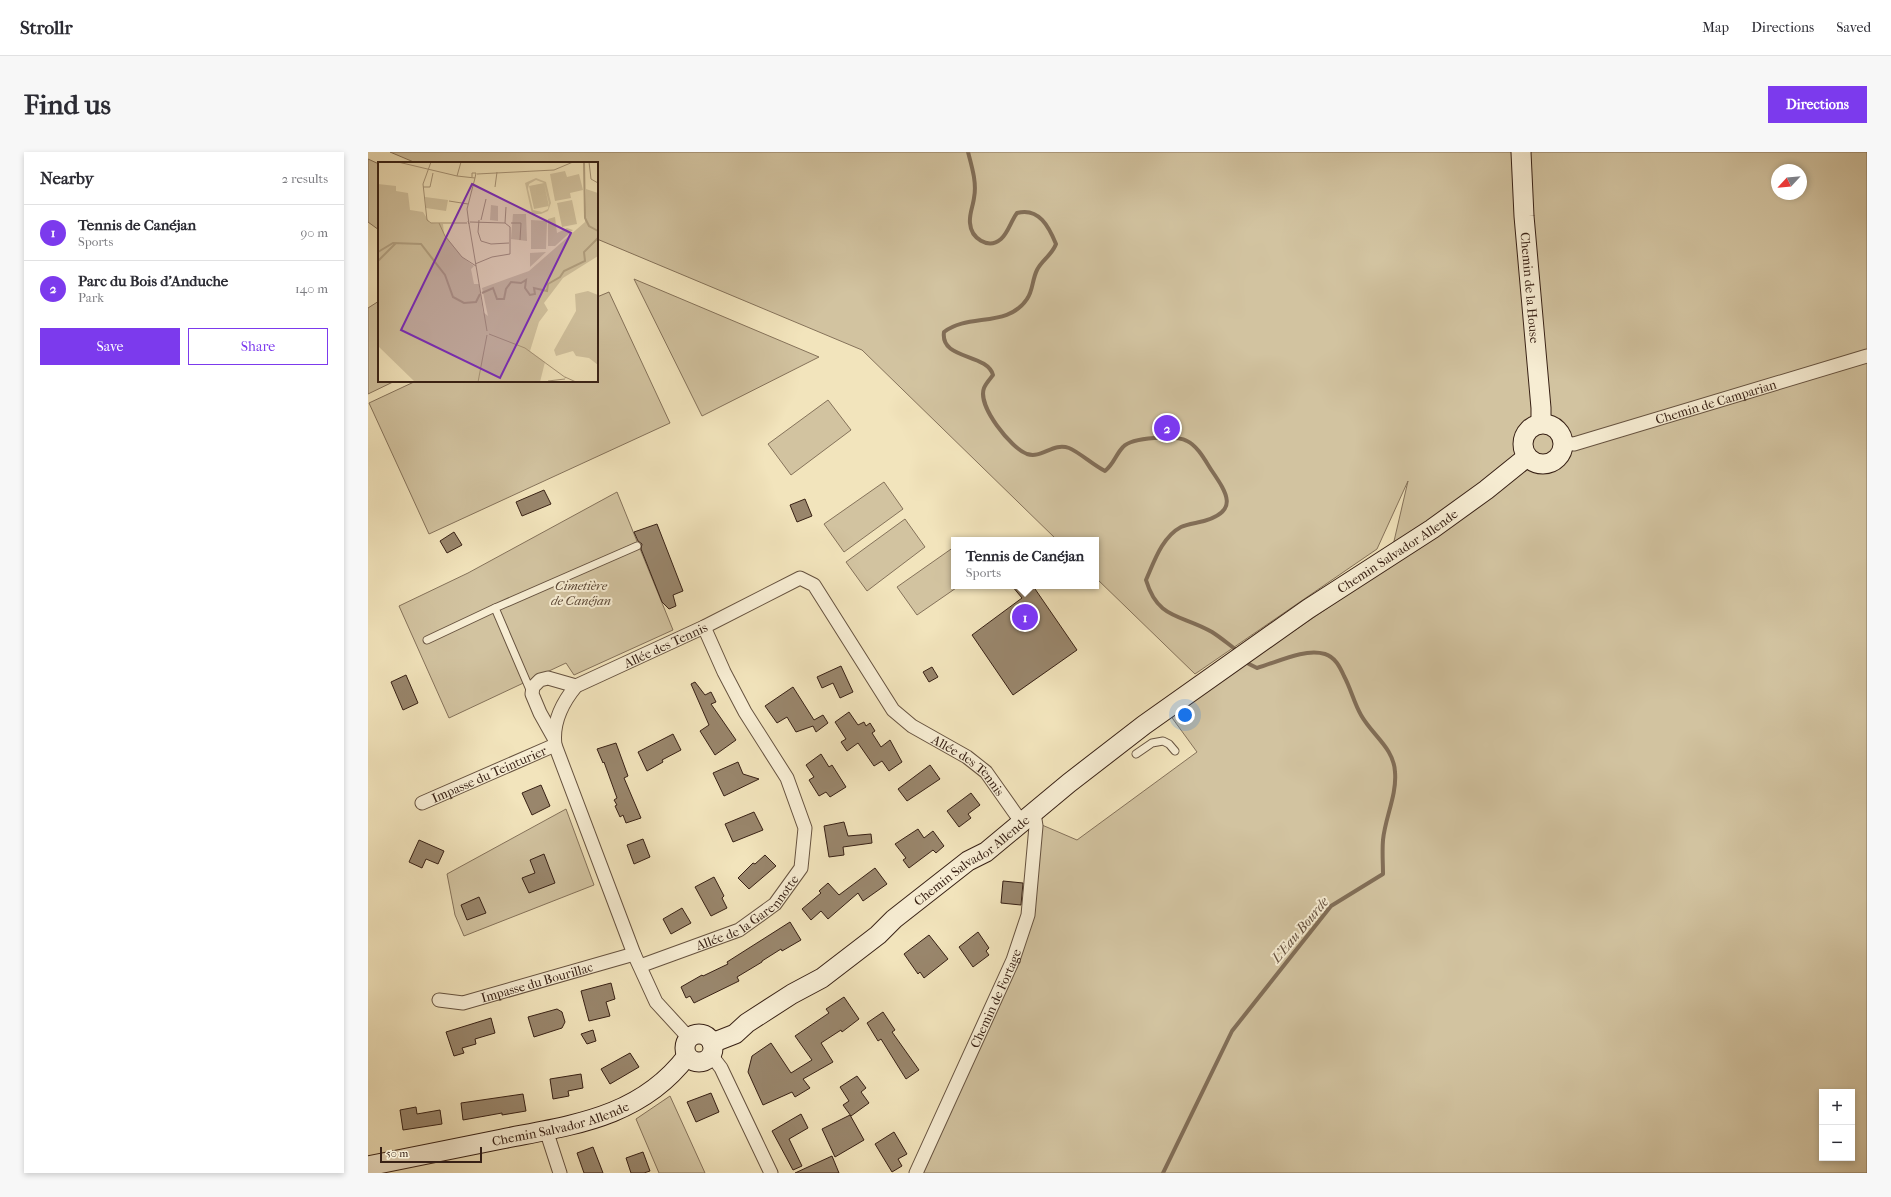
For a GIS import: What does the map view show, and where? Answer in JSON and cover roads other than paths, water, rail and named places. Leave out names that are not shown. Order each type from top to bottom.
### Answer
[{"type":"street","name":"Chemin de la House","points":[[1521,152],[1524,216],[1541,408],[1541,423]]},
{"type":"street","name":"Chemin de Camparian","points":[[1563,443],[1574,444],[1867,356]]},
{"type":"street","points":[[1541,423],[1556,428],[1562,437],[1563,443],[1560,455],[1550,463],[1537,464],[1527,457],[1522,445],[1525,433],[1529,428],[1541,423]]},
{"type":"street","name":"Chemin Salvador Allende","points":[[688,1047],[693,1061],[700,1062],[706,1060],[712,1049],[735,1034],[748,1023],[792,994],[822,978],[878,935],[894,919],[968,861],[986,852],[1069,783],[1126,739],[1314,605],[1432,529],[1486,490],[1527,457]]},
{"type":"street","name":"Allée des Tennis","points":[[555,741],[557,719],[564,701],[576,686],[704,627],[800,578],[814,585],[893,710],[912,726],[967,757],[986,772],[1028,818]]},
{"type":"street","name":"Allée de la Garennotte","points":[[640,966],[739,930],[775,904],[801,868],[805,828],[787,778],[745,712],[724,672],[704,627]]},
{"type":"street","points":[[576,686],[548,678],[540,680],[533,687],[532,694],[555,741],[634,954],[656,1002],[688,1047]]},
{"type":"street","name":"Impasse du Teinturier","points":[[422,803],[555,741]]},
{"type":"street","name":"Chemin de Fortage","points":[[916,1173],[1012,960],[1028,915],[1036,826],[1028,818]]},
{"type":"street","name":"Impasse du Bourillac","points":[[439,1000],[463,1003],[634,954]]},
{"type":"street","name":"Chemin Salvador Allende","points":[[368,1166],[596,1119],[632,1103],[676,1071],[688,1047]]},
{"type":"street","points":[[712,1049],[771,1173]]},
{"type":"street","points":[[546,1130],[560,1173]]},
{"type":"lane","points":[[427,640],[495,608],[636,546]]},
{"type":"lane","points":[[495,608],[532,694]]},
{"type":"lane","points":[[1136,754],[1152,743],[1162,740],[1169,744],[1175,752]]},
{"type":"waterway","name":"L'Eau Bourde","points":[[968,152],[974,175],[975,187],[970,223],[973,233],[977,238],[986,243],[996,242],[1006,234],[1017,213],[1025,212],[1031,213],[1042,220],[1050,231],[1056,244],[1037,270],[1029,296],[1019,308],[1009,314],[999,317],[954,326],[944,332],[945,341],[949,347],[956,352],[982,363],[989,368],[993,375],[984,388],[983,396],[990,415],[997,426],[1013,444],[1027,454],[1038,454],[1058,447],[1069,448],[1105,471],[1123,447],[1135,441],[1154,438],[1174,438],[1187,441],[1198,450],[1222,487],[1227,500],[1226,507],[1215,517],[1183,526],[1174,531],[1159,550],[1146,580],[1151,593],[1164,609],[1212,632],[1235,649]]},
{"type":"waterway","name":"L'Eau Bourde","points":[[1163,1173],[1232,1031],[1331,906],[1383,874],[1383,840],[1393,798],[1395,781],[1394,763],[1387,749],[1361,715],[1339,666],[1329,655],[1317,653],[1291,656],[1257,668],[1249,664]]},
{"type":"place","name":"Parc du Bois d'Anduche","points":[[1167,428]]},
{"type":"place","name":"Tennis de Canéjan","points":[[1025,617]]},
{"type":"park label","name":"Cimetière de Canéjan","points":[[581,592]]}]
